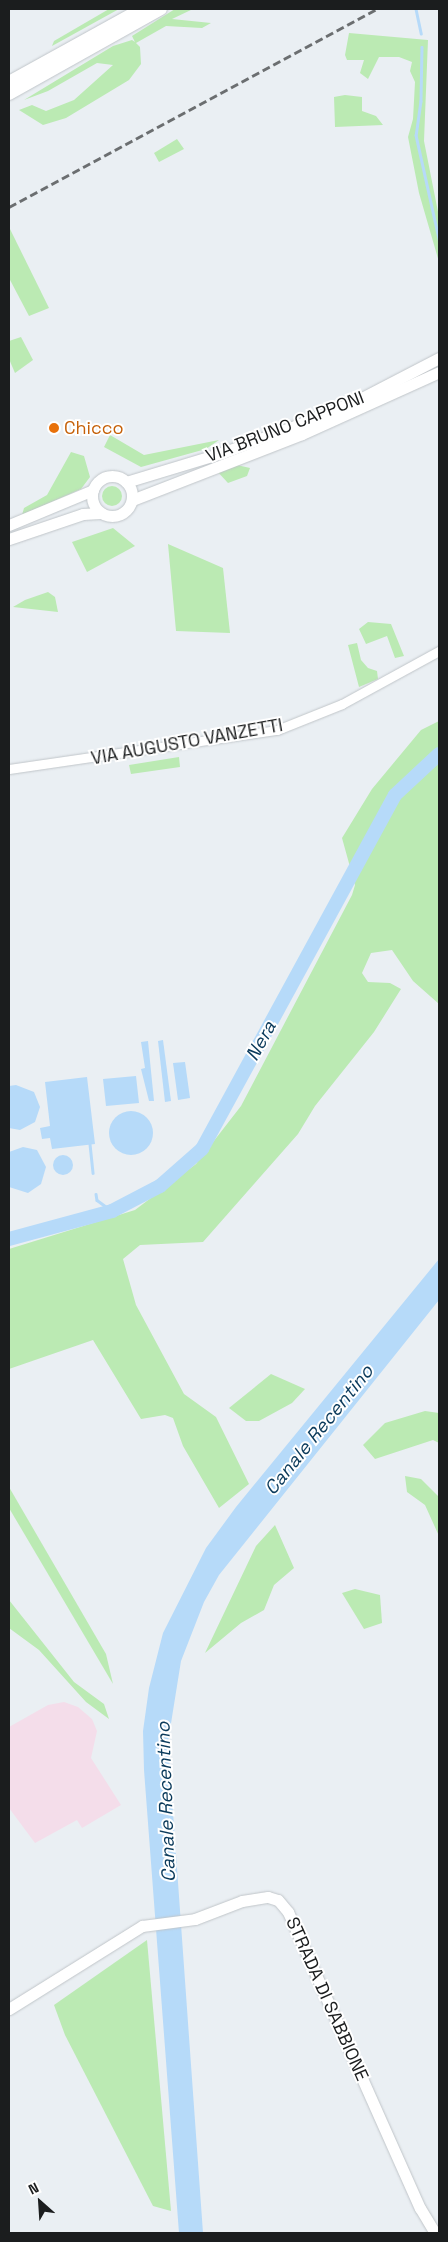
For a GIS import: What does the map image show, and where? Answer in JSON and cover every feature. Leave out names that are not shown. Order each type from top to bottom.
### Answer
[{"type":"highway","points":[[9,82],[141,9]]},
{"type":"highway","points":[[9,94],[161,9]]},
{"type":"main road","name":"VIA BRUNO CAPPONI","points":[[9,525],[76,500],[93,490],[99,481],[110,476],[126,482],[194,462],[294,426],[362,398],[439,358]]},
{"type":"main road","name":"VIA BRUNO CAPPONI","points":[[9,539],[83,514],[100,513],[118,516],[127,510],[132,500],[302,434],[439,372]]},
{"type":"main road","points":[[126,482],[132,500]]},
{"type":"main road","points":[[93,490],[93,502],[100,513]]},
{"type":"main road","name":"STRADA DI SABBIONE","points":[[9,2009],[122,1937],[152,1924],[187,1921],[242,1901],[268,1897],[283,1904],[420,2208],[435,2233]]},
{"type":"main road","points":[[9,2004],[23,2001]]},
{"type":"street","name":"VIA AUGUSTO VANZETTI","points":[[9,769],[277,730],[342,704],[439,651]]},
{"type":"shaded area","points":[[64,1702],[78,1707],[92,1719],[97,1731],[91,1758],[121,1805],[82,1828],[77,1820],[35,1843],[9,1808],[9,1727],[48,1705]]},
{"type":"green space","points":[[109,9],[119,9],[52,46],[54,41]]},
{"type":"green space","points":[[175,9],[193,9],[172,19],[211,23],[202,28],[166,26],[136,43],[140,47],[141,64],[129,80],[66,118],[43,125],[19,110],[32,105],[46,111],[74,100],[113,65],[97,63],[48,91],[24,100],[113,46],[132,40],[135,42],[132,36]]},
{"type":"green space","points":[[349,33],[428,40],[424,141],[439,217],[439,262],[419,193],[408,137],[413,119],[415,82],[410,71],[412,62],[399,57],[379,57],[368,79],[360,73],[364,60],[347,60],[345,55]]},
{"type":"green space","points":[[345,95],[362,97],[362,111],[376,116],[383,125],[335,127],[334,97]]},
{"type":"green space","points":[[177,139],[184,149],[159,162],[154,153]]},
{"type":"green space","points":[[9,227],[49,308],[29,316],[9,278]]},
{"type":"green space","points":[[21,337],[33,360],[15,373],[9,359],[9,341]]},
{"type":"green space","points":[[110,435],[144,455],[219,440],[206,449],[141,467],[104,447]]},
{"type":"green space","points":[[71,452],[84,456],[90,477],[81,489],[22,515],[24,508],[47,495]]},
{"type":"green space","points":[[237,465],[250,468],[247,476],[228,483],[216,470]]},
{"type":"green space","points":[[112,486],[119,489],[122,496],[119,503],[112,506],[105,503],[102,496],[105,489]]},
{"type":"green space","points":[[113,528],[135,546],[87,572],[72,542]]},
{"type":"green space","points":[[168,544],[223,568],[230,633],[176,631]]},
{"type":"green space","points":[[48,592],[55,597],[58,612],[13,607],[25,600]]},
{"type":"green space","points":[[368,622],[391,624],[404,656],[395,658],[387,636],[366,644],[359,629]]},
{"type":"green space","points":[[357,643],[361,660],[368,668],[377,671],[378,679],[359,687],[348,645]]},
{"type":"green space","points":[[439,721],[439,1004],[413,981],[392,950],[371,953],[362,973],[368,982],[390,983],[401,989],[374,1032],[315,1106],[298,1134],[203,1242],[140,1245],[123,1259],[136,1305],[184,1394],[216,1417],[249,1484],[219,1508],[183,1446],[173,1418],[165,1415],[141,1419],[93,1340],[9,1369],[9,1249],[135,1210],[196,1164],[241,1106],[352,895],[355,885],[342,838],[372,789],[421,730]]},
{"type":"green space","points":[[179,757],[180,767],[131,774],[129,765]]},
{"type":"green space","points":[[271,1374],[305,1389],[292,1403],[259,1421],[246,1421],[229,1408]]},
{"type":"green space","points":[[425,1411],[439,1413],[439,1443],[433,1440],[375,1459],[363,1445],[385,1423]]},
{"type":"green space","points":[[405,1476],[421,1479],[439,1497],[439,1536],[425,1505],[407,1492]]},
{"type":"green space","points":[[9,1487],[106,1654],[113,1684],[9,1508]]},
{"type":"green space","points":[[275,1525],[294,1568],[274,1585],[264,1610],[241,1623],[205,1653],[256,1546]]},
{"type":"green space","points":[[355,1589],[380,1595],[382,1623],[364,1629],[342,1593]]},
{"type":"green space","points":[[9,1600],[74,1682],[104,1704],[109,1719],[86,1702],[39,1650],[9,1628]]},
{"type":"green space","points":[[147,1940],[171,2211],[153,2206],[65,2035],[54,2005]]},
{"type":"water","points":[[163,1040],[171,1101],[165,1102],[158,1041]]},
{"type":"water","points":[[148,1041],[154,1101],[149,1101],[141,1069],[145,1068],[141,1042]]},
{"type":"water","points":[[185,1062],[190,1098],[178,1100],[173,1063]]},
{"type":"water","points":[[136,1076],[139,1103],[106,1106],[103,1079]]},
{"type":"water","points":[[87,1077],[95,1144],[52,1149],[50,1138],[42,1139],[40,1128],[50,1126],[45,1082]]},
{"type":"water","points":[[16,1085],[34,1092],[40,1107],[35,1122],[20,1130],[9,1128],[9,1086]]},
{"type":"water","points":[[135,1111],[147,1117],[152,1124],[152,1142],[147,1149],[140,1154],[127,1155],[119,1152],[112,1145],[109,1129],[112,1121],[119,1114]]},
{"type":"water","points":[[23,1147],[37,1150],[46,1167],[41,1184],[28,1193],[9,1187],[9,1152]]},
{"type":"water","points":[[63,1155],[70,1158],[73,1165],[70,1172],[63,1175],[56,1172],[53,1165],[56,1158]]},
{"type":"water","name":"Canale Recentino","points":[[439,1259],[439,1300],[219,1575],[204,1602],[181,1661],[168,1742],[203,2233],[179,2233],[144,1770],[143,1731],[149,1688],[163,1633],[206,1548],[236,1507]]},
{"type":"waterway","points":[[416,9],[421,33]]},
{"type":"waterway","points":[[422,47],[421,101],[416,135],[439,239]]},
{"type":"waterway","name":"Nera","points":[[9,1239],[112,1211],[160,1186],[202,1149],[395,795],[439,754]]},
{"type":"waterway","points":[[90,1144],[93,1173]]},
{"type":"waterway","points":[[96,1194],[97,1200],[112,1211]]},
{"type":"railway","points":[[9,207],[376,9]]},
{"type":"place","name":"Chicco","points":[[54,428]]}]
